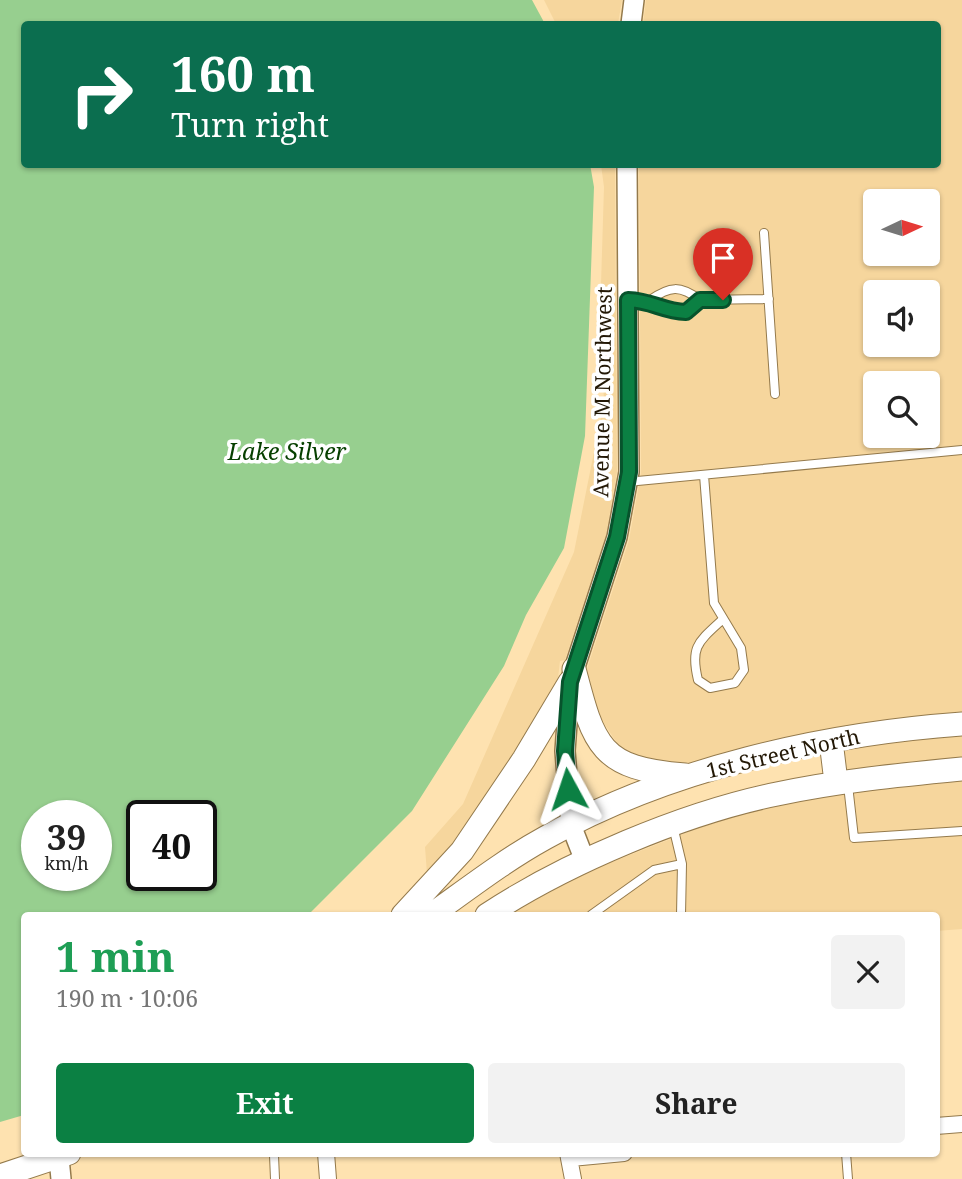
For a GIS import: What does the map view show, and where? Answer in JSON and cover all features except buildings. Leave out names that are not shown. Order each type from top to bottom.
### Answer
[{"type":"main road","points":[[572,675],[587,718],[614,759],[630,767],[657,773],[692,775]]},
{"type":"main road","points":[[406,912],[462,850],[524,759],[572,675]]},
{"type":"main road","name":"1st Street North","points":[[435,912],[492,870],[571,825],[692,775],[765,754],[831,741],[895,729],[962,724]]},
{"type":"main road","points":[[831,741],[842,782]]},
{"type":"main road","name":"1st Street North","points":[[492,912],[518,895],[593,858],[673,826],[774,794],[842,782],[962,769]]},
{"type":"main road","points":[[0,1176],[63,1163]]},
{"type":"street","points":[[631,21],[634,0]]},
{"type":"street","name":"Avenue M Northwest","points":[[593,858],[571,825],[565,751],[572,675],[617,537],[627,482],[627,168]]},
{"type":"street","points":[[940,1126],[962,1124]]},
{"type":"street","points":[[326,1157],[328,1179]]},
{"type":"street","points":[[570,1157],[573,1179]]},
{"type":"lane","points":[[765,233],[775,394]]},
{"type":"lane","points":[[650,300],[667,288],[685,289],[700,300],[769,299]]},
{"type":"lane","points":[[628,300],[650,300],[668,311],[686,312],[700,300]]},
{"type":"lane","points":[[627,482],[962,450]]},
{"type":"lane","points":[[704,475],[714,603],[741,648],[744,670],[735,683],[710,688],[698,680],[693,660],[697,644],[722,620]]},
{"type":"lane","points":[[842,782],[854,838],[962,831]]},
{"type":"lane","points":[[673,826],[682,864],[681,912]]},
{"type":"lane","points":[[595,912],[643,876],[682,864]]},
{"type":"lane","points":[[274,1157],[275,1179]]},
{"type":"lane","points":[[846,1157],[848,1179]]},
{"type":"shaded area","points":[[544,0],[622,0],[618,21],[554,21]]},
{"type":"shaded area","points":[[646,0],[962,0],[962,713],[894,718],[763,743],[690,764],[659,762],[622,751],[598,714],[587,669],[629,540],[641,473],[639,168],[941,168],[941,21],[643,21]]},
{"type":"shaded area","points":[[601,168],[615,168],[617,472],[606,535],[565,660],[560,661],[558,678],[513,754],[452,844],[427,874],[425,847],[463,804],[574,552],[604,402],[600,317],[604,187]]},
{"type":"shaded area","points":[[962,734],[962,759],[847,770],[844,750],[897,739]]},
{"type":"shaded area","points":[[962,780],[962,929],[940,931],[940,912],[513,912],[589,871],[709,824],[777,804],[838,793]]},
{"type":"water","name":"Lake Silver","points":[[0,0],[532,0],[543,21],[21,21],[21,168],[591,168],[594,187],[585,436],[564,548],[526,615],[504,666],[412,811],[311,912],[21,912],[21,1116],[0,1122]]},
{"type":"route","points":[[568,789],[565,751],[570,682],[617,537],[629,472],[628,300],[650,300],[668,311],[686,312],[700,300],[723,300]]}]
